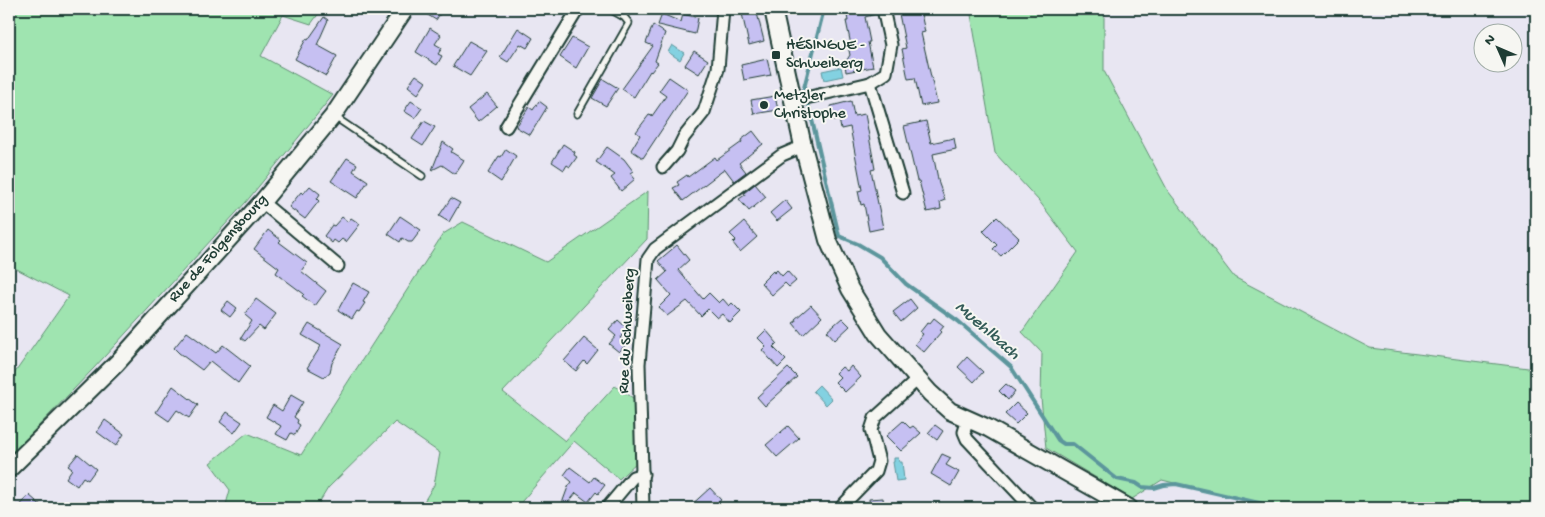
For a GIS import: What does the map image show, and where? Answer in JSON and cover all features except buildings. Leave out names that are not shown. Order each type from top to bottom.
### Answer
[{"type":"street","name":"Rue de Folgensbourg","points":[[9,468],[117,363],[262,202],[333,116],[405,9]]},
{"type":"street","points":[[506,127],[578,9]]},
{"type":"street","points":[[663,167],[677,151],[684,137],[704,112],[718,69],[723,9]]},
{"type":"street","points":[[773,9],[803,146],[828,240],[850,289],[878,334],[946,408],[988,428],[1129,508]]},
{"type":"street","points":[[793,101],[870,83],[886,73],[891,45],[883,9]]},
{"type":"street","points":[[870,83],[903,193]]},
{"type":"street","name":"Rue du Schweiberg","points":[[643,508],[639,364],[648,258],[655,249],[782,155],[803,146]]},
{"type":"street","points":[[262,202],[338,266]]},
{"type":"street","points":[[841,507],[876,471],[879,462],[871,430],[875,418],[918,379]]},
{"type":"street","points":[[968,419],[964,432],[967,439],[1032,508]]},
{"type":"street","points":[[607,508],[633,477],[643,474]]},
{"type":"lane","points":[[576,114],[629,23],[624,16],[610,9]]},
{"type":"lane","points":[[333,116],[422,176]]},
{"type":"green space","points":[[9,9],[322,9],[311,24],[283,15],[261,56],[333,95],[246,202],[94,368],[9,457],[9,381],[69,296],[9,265]]},
{"type":"green space","points":[[970,9],[1104,9],[1104,71],[1168,191],[1234,277],[1370,348],[1536,369],[1536,508],[1275,508],[1162,480],[1132,499],[1046,448],[1041,398],[1042,353],[1022,332],[1078,252],[1039,201],[995,153]]},
{"type":"green space","points":[[648,191],[647,239],[503,392],[565,441],[615,386],[636,400],[641,458],[619,479],[574,441],[516,508],[420,508],[434,485],[440,453],[395,422],[328,488],[316,508],[225,508],[230,490],[210,463],[247,433],[301,455],[443,234],[463,222],[546,262]]},
{"type":"water","points":[[672,45],[684,53],[680,60],[668,52]]},
{"type":"water","points":[[841,67],[843,76],[824,80],[822,71]]},
{"type":"water","points":[[819,385],[832,399],[826,405],[813,391]]},
{"type":"water","points":[[894,458],[898,458],[899,462],[902,462],[904,480],[896,481]]},
{"type":"waterway","points":[[804,88],[824,9]]},
{"type":"waterway","name":"Muehlbach","points":[[809,107],[839,236],[858,244],[880,257],[906,284],[958,321],[1011,367],[1058,440],[1064,444],[1073,444],[1117,479],[1136,483],[1142,487],[1154,488],[1176,484],[1281,508]]},
{"type":"place","name":"HÉSINGUE - Schweiberg","points":[[776,55]]},
{"type":"place","name":"Metzler Christophe","points":[[764,105]]}]
